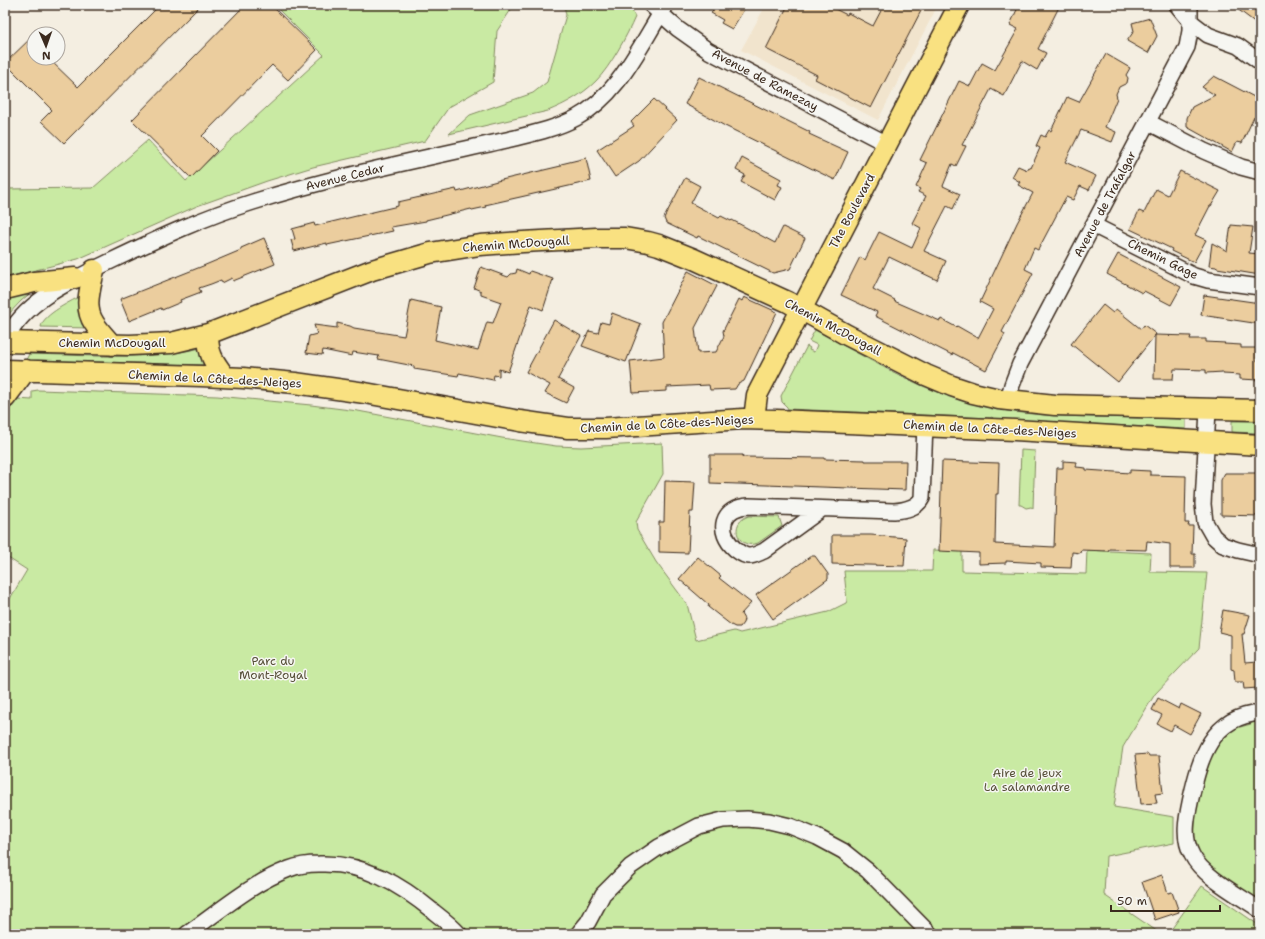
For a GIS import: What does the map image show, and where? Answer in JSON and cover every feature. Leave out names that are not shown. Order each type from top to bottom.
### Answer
[{"type":"main road","name":"The Boulevard","points":[[754,419],[757,395],[959,5]]},
{"type":"main road","name":"Chemin McDougall","points":[[5,342],[112,345],[158,344],[183,341],[208,334],[372,270],[430,253],[480,245],[596,238],[637,240],[660,245],[768,292],[926,376],[963,390],[1008,400]]},
{"type":"main road","points":[[94,270],[88,299],[89,312],[94,323],[112,345]]},
{"type":"main road","points":[[5,289],[34,282],[75,278]]},
{"type":"main road","points":[[208,334],[208,346],[211,356],[225,377]]},
{"type":"main road","name":"Chemin de la Côte-des-Neiges","points":[[5,370],[225,377],[277,381],[330,388],[568,428],[606,428],[754,419],[925,426],[1260,445]]},
{"type":"main road","points":[[5,398],[26,370]]},
{"type":"main road","points":[[1008,400],[1055,405],[1208,410],[1260,410]]},
{"type":"street","points":[[1177,5],[1191,22],[1208,35],[1238,46],[1260,62]]},
{"type":"street","name":"Avenue de Trafalgar","points":[[1008,400],[1020,364],[1187,47],[1190,37],[1190,5]]},
{"type":"street","name":"Avenue de Ramezay","points":[[659,8],[684,34],[708,51],[887,144]]},
{"type":"street","name":"Avenue Cedar","points":[[5,342],[18,322],[32,307],[50,292],[75,278],[194,224],[253,202],[304,187],[515,138],[568,122],[594,106],[613,88],[623,75],[659,8]]},
{"type":"street","points":[[1148,122],[1241,168],[1260,172]]},
{"type":"street","name":"Chemin Gage","points":[[1093,225],[1194,276],[1208,280],[1260,287]]},
{"type":"street","points":[[1208,410],[1203,504],[1206,525],[1213,536],[1223,545],[1260,555]]},
{"type":"street","points":[[822,508],[764,551],[753,555],[745,555],[737,550],[726,539],[724,533],[726,516],[733,510],[742,506],[822,508],[902,511],[909,509],[916,505],[922,498],[925,426]]},
{"type":"street","points":[[1260,714],[1249,715],[1234,720],[1220,730],[1208,745],[1200,760],[1196,773],[1187,817],[1186,830],[1189,850],[1199,866],[1209,875],[1260,910]]},
{"type":"street","points":[[578,934],[588,922],[603,894],[630,867],[659,848],[699,826],[723,820],[747,819],[769,821],[790,826],[817,837],[843,851],[868,871],[930,934]]},
{"type":"street","points":[[187,934],[247,892],[272,877],[291,868],[312,864],[322,864],[345,865],[388,881],[412,895],[459,934]]},
{"type":"shaded area","points":[[766,5],[938,5],[878,120],[741,50]]},
{"type":"green space","points":[[274,5],[514,5],[497,31],[493,82],[449,107],[425,141],[313,167],[267,181],[197,206],[78,259],[5,278],[5,189],[93,188],[148,140],[186,181],[324,55]]},
{"type":"green space","points":[[564,5],[628,5],[635,17],[618,51],[596,81],[579,95],[548,111],[449,134],[470,115],[533,93],[547,82],[566,15]]},
{"type":"green space","points":[[35,289],[21,301],[5,318],[5,295]]},
{"type":"green space","points":[[83,295],[90,328],[41,327],[43,322],[52,313]]},
{"type":"green space","points":[[815,330],[922,386],[977,405],[1044,415],[1186,419],[1186,429],[994,419],[992,417],[788,409],[782,402],[781,396],[807,346],[810,348],[809,350],[814,352],[817,345],[809,341]]},
{"type":"green space","points":[[201,348],[207,365],[26,360],[29,354],[137,356],[159,355]]},
{"type":"green space","name":"Parc du Mont-Royal","points":[[32,391],[217,396],[311,405],[358,411],[502,438],[556,446],[581,447],[662,443],[663,474],[636,522],[637,530],[656,562],[687,604],[696,640],[734,631],[740,633],[828,612],[846,603],[847,601],[844,571],[932,571],[933,550],[962,551],[962,571],[1086,574],[1087,550],[1151,553],[1150,572],[1207,573],[1199,648],[1155,694],[1123,747],[1114,807],[1174,817],[1174,843],[1106,856],[1104,895],[1161,934],[5,934],[5,607],[27,570],[5,556],[5,412],[17,399],[32,400]]},
{"type":"green space","points":[[1232,421],[1260,421],[1260,433],[1232,432]]},
{"type":"green space","points":[[1021,450],[1035,451],[1033,508],[1026,508],[1019,505]]},
{"type":"green space","points":[[749,516],[779,517],[782,526],[758,543],[745,543],[740,540],[737,529],[742,519]]},
{"type":"green space","points":[[1260,720],[1260,902],[1226,879],[1203,859],[1198,852],[1195,843],[1195,817],[1205,771],[1213,751],[1225,736],[1239,725],[1240,727],[1251,724],[1251,721]]},
{"type":"green space","points":[[1202,886],[1260,926],[1260,934],[1168,934]]},
{"type":"building","points":[[160,5],[201,5],[64,143],[41,121],[52,110],[5,63],[26,43],[26,66],[56,66],[78,87]]},
{"type":"building","points":[[245,5],[271,5],[317,50],[288,80],[272,65],[202,136],[217,151],[191,178],[132,120]]},
{"type":"building","points":[[716,5],[747,5],[732,29],[721,23],[723,20],[711,13]]},
{"type":"building","points":[[788,5],[827,5],[847,15],[848,13],[873,26],[884,5],[924,5],[871,108],[815,79],[817,75],[766,49]]},
{"type":"building","points":[[1019,5],[1060,5],[1038,49],[1046,53],[1037,70],[1022,61],[1004,96],[991,89],[962,145],[966,146],[956,166],[952,164],[943,186],[960,194],[953,209],[947,206],[924,251],[946,261],[937,280],[889,257],[873,289],[895,300],[894,301],[940,321],[941,319],[956,327],[957,326],[978,338],[993,309],[980,302],[1017,223],[1033,193],[1018,185],[1020,182],[1012,177],[1018,166],[1027,170],[1029,167],[1031,168],[1040,148],[1036,146],[1041,135],[1045,137],[1049,130],[1051,131],[1067,97],[1079,102],[1106,54],[1130,68],[1126,75],[1128,78],[1127,83],[1119,87],[1116,94],[1117,98],[1105,127],[1116,132],[1112,142],[1081,130],[1065,162],[1096,176],[1089,190],[1080,186],[1073,200],[1066,197],[1038,250],[1034,248],[1025,269],[1033,273],[1002,332],[1005,334],[986,370],[953,353],[952,355],[875,316],[877,312],[841,295],[860,257],[865,260],[879,232],[912,248],[921,228],[912,223],[926,196],[918,192],[920,189],[916,187],[927,163],[920,160],[959,81],[970,86],[982,63],[995,70],[1018,29],[1010,25]]},
{"type":"building","points":[[1232,5],[1260,5],[1260,26]]},
{"type":"building","points":[[1150,18],[1157,36],[1148,53],[1127,41],[1134,31],[1132,23]]},
{"type":"building","points":[[1214,76],[1260,100],[1258,105],[1260,107],[1260,120],[1254,117],[1242,143],[1237,142],[1232,152],[1187,127],[1187,118],[1192,107],[1215,95],[1202,87]]},
{"type":"building","points":[[699,77],[810,132],[809,134],[848,152],[835,180],[725,126],[685,104]]},
{"type":"building","points":[[654,99],[677,120],[639,161],[615,177],[597,150],[634,126],[631,122]]},
{"type":"building","points":[[586,158],[591,181],[485,205],[486,207],[471,209],[426,221],[391,227],[393,231],[327,245],[327,243],[294,251],[291,240],[295,239],[292,229],[314,223],[315,226],[398,206],[398,202],[456,189],[457,192],[561,166],[561,164]]},
{"type":"building","points":[[742,158],[781,179],[778,185],[782,187],[775,200],[741,182],[745,175],[736,170]]},
{"type":"building","points":[[1180,171],[1220,191],[1210,206],[1195,235],[1206,240],[1194,262],[1171,251],[1172,249],[1130,229],[1139,211],[1144,213],[1156,189],[1168,195]]},
{"type":"building","points":[[685,178],[700,186],[691,203],[719,218],[721,216],[731,221],[732,220],[775,243],[783,227],[805,238],[790,269],[773,273],[698,236],[697,238],[666,223],[664,218]]},
{"type":"building","points":[[1231,225],[1253,227],[1249,253],[1260,254],[1260,275],[1209,266],[1212,243],[1227,251]]},
{"type":"building","points":[[264,238],[275,264],[233,281],[232,278],[222,283],[221,280],[199,288],[201,292],[180,300],[181,302],[162,310],[161,308],[129,321],[120,299],[241,250],[241,248]]},
{"type":"building","points":[[1118,254],[1181,287],[1171,305],[1144,291],[1142,293],[1107,274]]},
{"type":"building","points":[[481,267],[508,277],[511,274],[516,273],[517,269],[529,274],[530,271],[553,279],[543,310],[531,305],[508,372],[499,369],[499,376],[494,375],[493,380],[459,373],[458,376],[414,369],[414,366],[378,359],[379,356],[353,352],[352,356],[323,350],[322,355],[306,353],[309,336],[317,334],[314,325],[337,328],[337,323],[354,328],[404,336],[411,300],[441,307],[435,340],[478,350],[487,322],[493,323],[501,302],[481,295],[481,291],[474,288]]},
{"type":"building","points":[[688,271],[717,286],[695,328],[698,353],[716,352],[724,336],[723,331],[739,299],[742,301],[744,297],[777,312],[744,381],[738,384],[735,389],[710,390],[709,385],[667,387],[667,391],[633,393],[630,361],[664,357],[662,322]]},
{"type":"building","points":[[1204,295],[1260,303],[1260,324],[1201,315]]},
{"type":"building","points":[[1103,305],[1113,313],[1116,309],[1141,329],[1144,325],[1156,334],[1118,382],[1071,344]]},
{"type":"building","points":[[612,313],[641,324],[626,362],[582,346],[589,331],[598,333],[601,322],[609,324]]},
{"type":"building","points":[[554,320],[581,336],[558,379],[574,388],[566,403],[545,393],[550,385],[526,372]]},
{"type":"building","points":[[1155,335],[1191,336],[1190,339],[1206,339],[1206,342],[1241,345],[1241,348],[1257,348],[1259,380],[1240,379],[1240,375],[1223,374],[1223,372],[1206,373],[1206,370],[1174,369],[1173,379],[1154,379]]},
{"type":"building","points":[[710,455],[824,458],[865,461],[906,461],[905,490],[710,483]]},
{"type":"building","points":[[942,461],[999,463],[998,494],[996,494],[995,544],[1054,547],[1057,468],[1063,468],[1063,461],[1077,462],[1076,467],[1086,468],[1086,470],[1130,473],[1130,470],[1150,471],[1150,475],[1186,476],[1185,523],[1189,523],[1188,526],[1193,526],[1192,554],[1195,554],[1195,568],[1170,568],[1170,544],[1147,541],[1146,550],[1109,549],[1108,551],[1081,550],[1080,553],[1072,552],[1071,568],[1041,567],[1041,563],[1006,561],[1006,563],[979,564],[979,553],[939,551]]},
{"type":"building","points":[[1225,473],[1260,473],[1260,516],[1221,515],[1221,480]]},
{"type":"building","points":[[665,481],[695,482],[693,512],[690,512],[688,553],[659,552],[659,522],[664,522]]},
{"type":"building","points":[[832,535],[871,535],[906,538],[904,566],[832,564]]},
{"type":"building","points":[[811,556],[815,556],[828,574],[828,579],[773,619],[756,595]]},
{"type":"building","points":[[698,557],[721,576],[719,578],[751,603],[741,614],[744,619],[740,627],[731,625],[708,607],[709,605],[679,579]]},
{"type":"building","points":[[1223,610],[1250,615],[1244,634],[1242,634],[1245,663],[1257,662],[1258,667],[1260,667],[1260,686],[1258,686],[1258,688],[1244,689],[1243,682],[1235,682],[1234,670],[1231,669],[1231,635],[1219,632]]},
{"type":"building","points":[[1158,698],[1179,709],[1181,704],[1201,714],[1190,734],[1174,725],[1171,731],[1157,724],[1162,715],[1152,710]]},
{"type":"building","points":[[1148,754],[1149,756],[1159,756],[1163,793],[1155,794],[1157,803],[1141,804],[1135,755]]},
{"type":"building","points":[[1162,875],[1168,893],[1172,892],[1179,912],[1155,920],[1142,882]]},
{"type":"park label","name":"Aire de jeux La salamandre","points":[[1027,780]]}]
